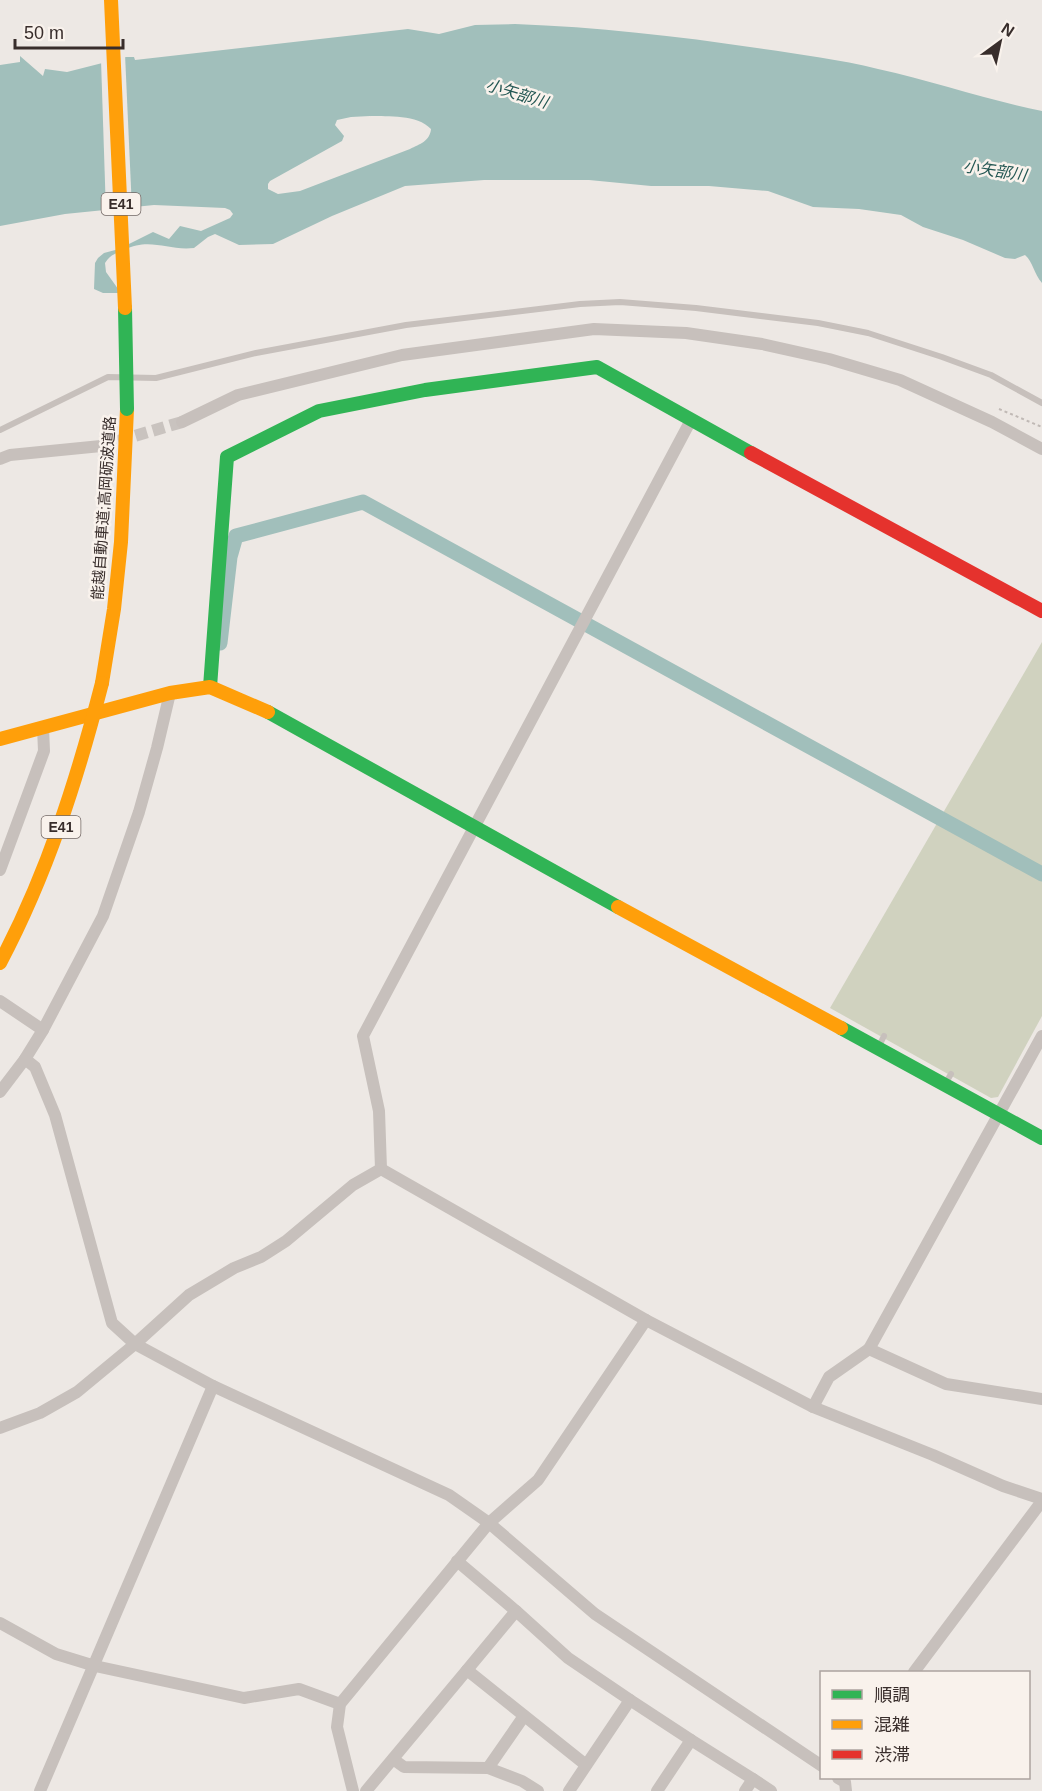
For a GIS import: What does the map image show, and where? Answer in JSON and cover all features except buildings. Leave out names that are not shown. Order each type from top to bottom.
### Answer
[{"type":"main road","name":"能越自動車道;高岡砺波道路","points":[[0,963],[19,929],[45,871],[85,754],[102,683],[122,542],[127,409],[124,279],[111,0]]},
{"type":"main road","points":[[210,687],[227,457],[319,411],[425,390],[597,366],[691,420],[1042,611]]},
{"type":"main road","points":[[0,740],[170,693],[210,687],[262,709],[474,828],[881,1042],[905,1070],[948,1079],[999,1115],[1042,1138]]},
{"type":"street","points":[[182,422],[238,395],[402,355],[594,329],[686,333],[762,344],[829,358],[900,380],[992,422],[1042,450]]},
{"type":"street","points":[[381,1170],[379,1111],[363,1036],[691,420]]},
{"type":"street","points":[[0,459],[10,455],[101,446]]},
{"type":"street","points":[[0,1092],[43,1030],[104,916],[158,748],[170,693]]},
{"type":"street","points":[[0,870],[44,751],[43,728]]},
{"type":"street","points":[[0,1001],[43,1030]]},
{"type":"street","points":[[813,1407],[829,1377],[869,1349],[1042,1036]]},
{"type":"street","points":[[25,1059],[35,1067],[55,1116],[112,1323],[135,1344],[213,1386],[449,1495],[489,1523],[595,1614],[820,1766]]},
{"type":"street","points":[[381,1170],[646,1320],[813,1407],[1042,1500],[915,1671]]},
{"type":"street","points":[[0,1428],[40,1413],[77,1392],[135,1344],[189,1294],[234,1268],[261,1257],[286,1241],[353,1185],[381,1170]]},
{"type":"street","points":[[353,1791],[337,1727],[340,1704],[489,1523],[538,1479],[646,1320]]},
{"type":"street","points":[[869,1349],[946,1384],[1042,1399]]},
{"type":"street","points":[[40,1791],[213,1386]]},
{"type":"street","points":[[457,1561],[568,1658],[630,1701],[771,1791]]},
{"type":"street","points":[[366,1791],[516,1611]]},
{"type":"street","points":[[0,1623],[56,1654],[95,1666],[244,1698],[299,1689],[340,1704]]},
{"type":"street","points":[[467,1671],[586,1765]]},
{"type":"street","points":[[569,1791],[630,1701]]},
{"type":"street","points":[[488,1768],[524,1716]]},
{"type":"street","points":[[657,1791],[691,1740]]},
{"type":"street","points":[[393,1759],[404,1767],[488,1768],[522,1781],[538,1791]]},
{"type":"street","points":[[745,1791],[753,1779]]},
{"type":"lane","points":[[0,429],[108,377],[156,378],[256,353],[406,325],[580,304],[620,302],[818,323],[868,333],[991,375],[1042,403]]},
{"type":"green space","points":[[1042,642],[1042,1016],[998,1097],[991,1098],[830,1008]]},
{"type":"water","name":"小矢部川","points":[[475,25],[546,25],[606,30],[802,55],[848,62],[1042,111],[1042,283],[1025,255],[1015,259],[1005,258],[963,240],[923,227],[901,215],[859,209],[813,207],[768,191],[709,186],[651,186],[589,180],[484,180],[405,186],[332,216],[273,244],[239,245],[215,234],[194,248],[151,244],[133,246],[113,255],[105,263],[106,272],[121,293],[103,293],[94,289],[95,263],[104,253],[119,249],[153,232],[169,239],[180,226],[201,231],[230,218],[233,214],[225,208],[154,205],[65,214],[0,226],[0,65],[20,62],[20,56],[43,76],[45,69],[67,72],[126,57],[134,57],[135,60],[408,29],[439,34]],"holes":[[[377,116],[402,117],[418,121],[431,129],[429,136],[424,142],[410,149],[300,191],[278,194],[268,189],[270,181],[342,141],[344,136],[335,125],[337,120]]]},
{"type":"pier","points":[[125,54],[132,210],[106,213],[101,60]]},
{"type":"waterway","points":[[220,643],[230,557],[236,536],[363,502],[1042,874]]},
{"type":"tunnel","points":[[101,446],[182,422]]},
{"type":"traffic: fast","points":[[125,308],[127,409]]},
{"type":"traffic: fast","points":[[210,687],[227,457],[319,411],[425,390],[597,367],[751,453]]},
{"type":"traffic: fast","points":[[268,712],[618,907]]},
{"type":"traffic: fast","points":[[841,1028],[1042,1138]]},
{"type":"traffic: slow","points":[[111,0],[125,308]]},
{"type":"traffic: slow","points":[[102,683],[114,609],[121,542],[127,409]]},
{"type":"traffic: slow","points":[[0,963],[32,895],[59,826],[102,683]]},
{"type":"traffic: slow","points":[[0,739],[170,693],[210,687],[268,712]]},
{"type":"traffic: slow","points":[[618,907],[841,1028]]},
{"type":"traffic: jam","points":[[751,453],[1042,611]]}]
